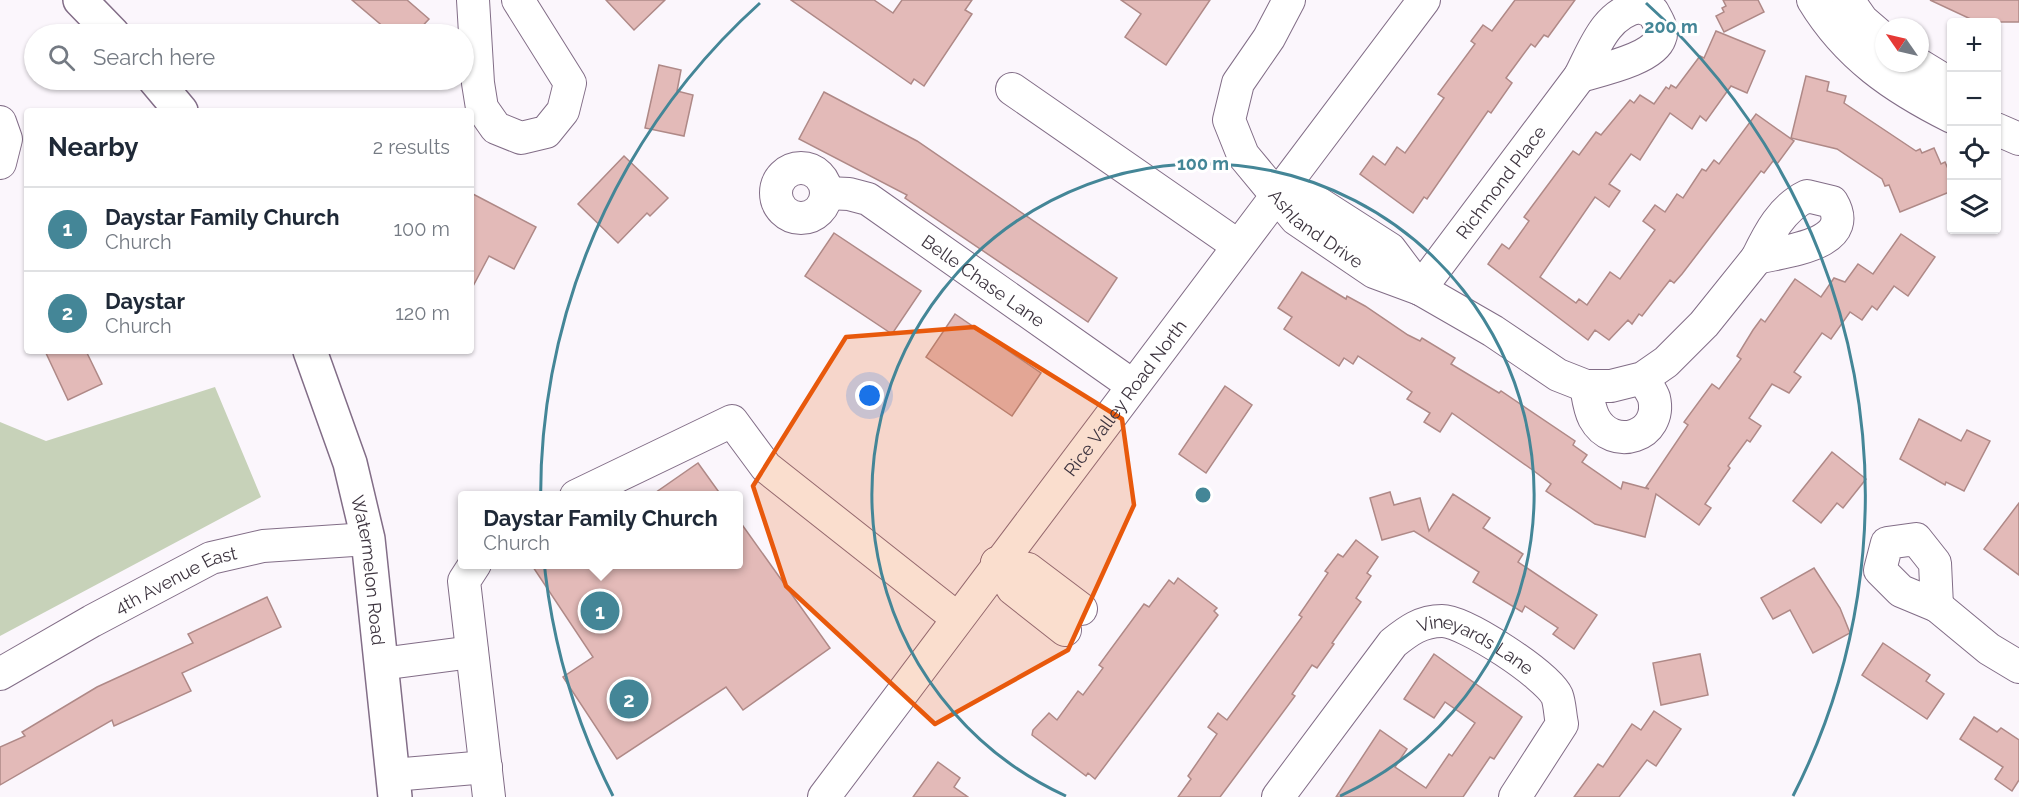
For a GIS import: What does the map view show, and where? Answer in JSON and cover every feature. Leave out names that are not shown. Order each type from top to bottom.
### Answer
[{"type":"main road","points":[[80,0],[103,24]]},
{"type":"main road","points":[[163,90],[178,108]]},
{"type":"main road","name":"Watermelon Road","points":[[311,354],[350,463],[368,539],[394,786]]},
{"type":"street","points":[[473,0],[478,83],[482,108],[496,128],[521,138],[546,132],[563,111],[570,83],[518,0]]},
{"type":"street","name":"Ashland Drive","points":[[1289,0],[1256,59],[1249,104],[1277,193],[1296,219],[1374,272],[1420,289],[1493,331],[1558,375],[1586,386],[1611,386],[1643,378],[1666,362],[1704,324],[1757,258]]},
{"type":"street","name":"Rice Valley Road North","points":[[824,797],[997,563],[1424,0]]},
{"type":"street","points":[[1813,0],[1852,53],[1918,100],[1947,114]]},
{"type":"street","points":[[1848,0],[1862,20],[1875,31]]},
{"type":"street","points":[[1929,71],[1947,82]]},
{"type":"street","name":"Richmond Place","points":[[1420,289],[1580,76]]},
{"type":"street","points":[[1012,88],[1237,245]]},
{"type":"street","points":[[0,122],[6,139],[0,163]]},
{"type":"street","name":"Belle Chase Lane","points":[[827,193],[849,194],[868,199],[1132,384]]},
{"type":"street","points":[[1586,386],[1595,420],[1614,436],[1625,439],[1639,434],[1648,426],[1654,413],[1654,399],[1643,378]]},
{"type":"street","points":[[584,491],[732,421],[766,467],[957,618]]},
{"type":"street","name":"4th Avenue East","points":[[0,674],[92,621],[211,558],[263,546],[368,539]]},
{"type":"street","points":[[997,563],[1012,589],[1073,620]]},
{"type":"street","points":[[394,786],[487,782],[464,581],[472,569]]},
{"type":"street","points":[[1937,606],[1989,649],[2019,667]]},
{"type":"street","name":"Vineyards Lane","points":[[1278,797],[1392,643],[1416,625],[1444,621],[1495,644],[1538,674],[1556,696],[1562,724],[1515,797]]},
{"type":"street","points":[[381,664],[472,652]]},
{"type":"highlighted area","points":[[974,327],[1122,419],[1134,505],[1068,650],[935,724],[786,586],[753,486],[846,337]]},
{"type":"green space","points":[[215,387],[261,497],[0,636],[0,422],[46,441]]},
{"type":"building","points":[[352,0],[407,0],[429,19],[424,24],[380,24]]},
{"type":"building","points":[[606,0],[665,0],[634,30]]},
{"type":"building","points":[[791,0],[874,0],[893,13],[902,0],[972,0],[965,10],[972,14],[924,86],[914,79],[911,84]]},
{"type":"building","points":[[1121,0],[1210,0],[1166,65],[1125,37],[1141,14]]},
{"type":"building","points":[[1515,0],[1575,0],[1548,37],[1544,35],[1535,47],[1531,44],[1506,78],[1512,83],[1491,113],[1488,111],[1427,199],[1424,197],[1413,213],[1360,174],[1373,156],[1385,165],[1397,147],[1405,153],[1444,98],[1438,94],[1475,44],[1471,41],[1483,25],[1492,31]]},
{"type":"building","points":[[1723,0],[1758,0],[1764,12],[1724,32],[1716,16],[1724,12],[1722,8],[1726,6]]},
{"type":"building","points":[[1930,0],[2019,0],[2019,22],[2001,22],[2001,18],[1968,18]]},
{"type":"building","points":[[1716,31],[1765,51],[1747,93],[1731,86],[1706,121],[1700,116],[1692,129],[1670,113],[1640,160],[1631,154],[1609,184],[1620,191],[1609,207],[1595,197],[1540,277],[1576,303],[1579,299],[1587,305],[1610,272],[1620,279],[1655,230],[1643,221],[1655,205],[1665,212],[1677,194],[1683,198],[1702,169],[1706,171],[1714,160],[1719,164],[1756,114],[1794,141],[1777,164],[1773,161],[1764,173],[1761,171],[1682,274],[1674,283],[1670,280],[1642,316],[1639,314],[1632,324],[1628,320],[1609,340],[1595,330],[1588,340],[1488,264],[1502,244],[1509,249],[1529,221],[1524,217],[1573,151],[1579,155],[1596,132],[1601,135],[1630,100],[1634,103],[1640,95],[1654,104],[1666,87],[1669,89],[1671,85],[1676,88],[1700,56],[1704,58]]},
{"type":"building","points":[[659,65],[681,70],[677,91],[693,95],[684,136],[645,128]]},
{"type":"building","points":[[1806,76],[1829,82],[1827,91],[1846,96],[1844,103],[1916,151],[1920,149],[1922,153],[1934,148],[1941,164],[1945,162],[1947,167],[1947,193],[1900,212],[1889,185],[1885,186],[1882,179],[1837,149],[1791,138]]},
{"type":"building","points":[[824,92],[917,141],[1117,278],[1088,322],[905,198],[907,195],[799,139]]},
{"type":"building","points":[[624,156],[668,198],[650,216],[647,213],[618,243],[578,204]]},
{"type":"building","points":[[474,195],[536,227],[514,269],[489,256],[474,284]]},
{"type":"building","points":[[834,233],[921,291],[892,334],[805,276]]},
{"type":"building","points":[[1901,234],[1935,257],[1908,296],[1894,286],[1877,310],[1872,306],[1862,320],[1850,312],[1831,339],[1822,333],[1794,372],[1801,377],[1789,393],[1772,384],[1749,418],[1761,426],[1750,442],[1747,440],[1728,466],[1730,468],[1705,504],[1711,508],[1699,525],[1656,494],[1645,537],[1595,524],[1546,491],[1551,484],[1452,413],[1440,432],[1424,422],[1430,413],[1407,399],[1412,392],[1358,356],[1353,364],[1344,358],[1339,366],[1284,329],[1292,317],[1278,308],[1302,272],[1346,299],[1347,296],[1365,306],[1408,335],[1420,341],[1422,338],[1455,358],[1451,364],[1499,393],[1501,391],[1575,441],[1573,445],[1587,455],[1582,462],[1621,489],[1623,482],[1649,489],[1646,487],[1688,425],[1684,422],[1712,384],[1719,389],[1741,359],[1737,356],[1753,330],[1761,319],[1765,322],[1795,279],[1821,297],[1834,278],[1845,282],[1858,264],[1873,274]]},
{"type":"building","points":[[955,314],[1041,373],[1012,416],[926,357]]},
{"type":"building","points":[[46,354],[87,354],[102,384],[68,400]]},
{"type":"building","points":[[1225,386],[1252,405],[1206,473],[1179,454]]},
{"type":"building","points":[[1919,419],[1961,441],[1967,430],[1990,441],[1964,491],[1946,482],[1945,485],[1900,459]]},
{"type":"building","points":[[1832,452],[1866,479],[1843,508],[1837,503],[1821,523],[1793,501]]},
{"type":"building","points":[[698,463],[718,491],[658,491]]},
{"type":"building","points":[[1390,492],[1394,505],[1420,498],[1429,531],[1453,494],[1490,518],[1483,528],[1523,554],[1518,562],[1597,615],[1574,649],[1553,634],[1558,628],[1525,606],[1522,612],[1473,582],[1479,572],[1414,531],[1382,540],[1370,498]]},
{"type":"building","points":[[2019,503],[2019,575],[1984,549]]},
{"type":"building","points":[[743,526],[830,648],[743,710],[726,687],[617,759],[563,677],[593,657],[534,569],[743,569]]},
{"type":"building","points":[[1356,540],[1378,557],[1367,573],[1371,576],[1356,598],[1361,602],[1332,643],[1334,644],[1317,668],[1312,665],[1292,694],[1295,696],[1220,797],[1178,797],[1191,779],[1188,776],[1217,734],[1208,727],[1218,713],[1227,720],[1302,617],[1299,615],[1328,573],[1325,571],[1338,554],[1343,557]]},
{"type":"building","points":[[1814,568],[1840,608],[1850,633],[1813,653],[1790,610],[1773,619],[1761,598]]},
{"type":"building","points":[[1178,578],[1217,608],[1214,611],[1218,615],[1095,779],[1088,773],[1086,776],[1032,735],[1033,730],[1049,713],[1057,720],[1078,691],[1083,695],[1103,668],[1099,665],[1144,604],[1149,607],[1169,580],[1174,584]]},
{"type":"building","points":[[267,597],[281,627],[182,673],[191,691],[114,726],[112,720],[0,785],[0,747],[25,736],[22,732],[97,687],[193,643],[188,634]]},
{"type":"building","points":[[1883,643],[1930,675],[1926,681],[1944,694],[1927,719],[1862,675]]},
{"type":"building","points":[[1434,654],[1522,717],[1494,759],[1490,757],[1463,797],[1336,797],[1380,730],[1407,749],[1395,767],[1426,788],[1449,754],[1452,756],[1475,723],[1445,702],[1434,718],[1404,699]]},
{"type":"building","points":[[1700,654],[1708,695],[1661,705],[1653,663]]},
{"type":"building","points":[[1654,711],[1681,729],[1656,766],[1647,760],[1619,797],[1574,797],[1598,764],[1603,767],[1632,724],[1641,730]]},
{"type":"building","points":[[1974,717],[1997,732],[2001,728],[2019,740],[2019,780],[2012,791],[1995,779],[2003,767],[1960,739]]},
{"type":"building","points":[[938,762],[960,778],[954,787],[968,797],[913,797]]},
{"type":"place","name":"Daystar Family Church","points":[[600,611]]},
{"type":"place","name":"Daystar","points":[[629,699]]}]
